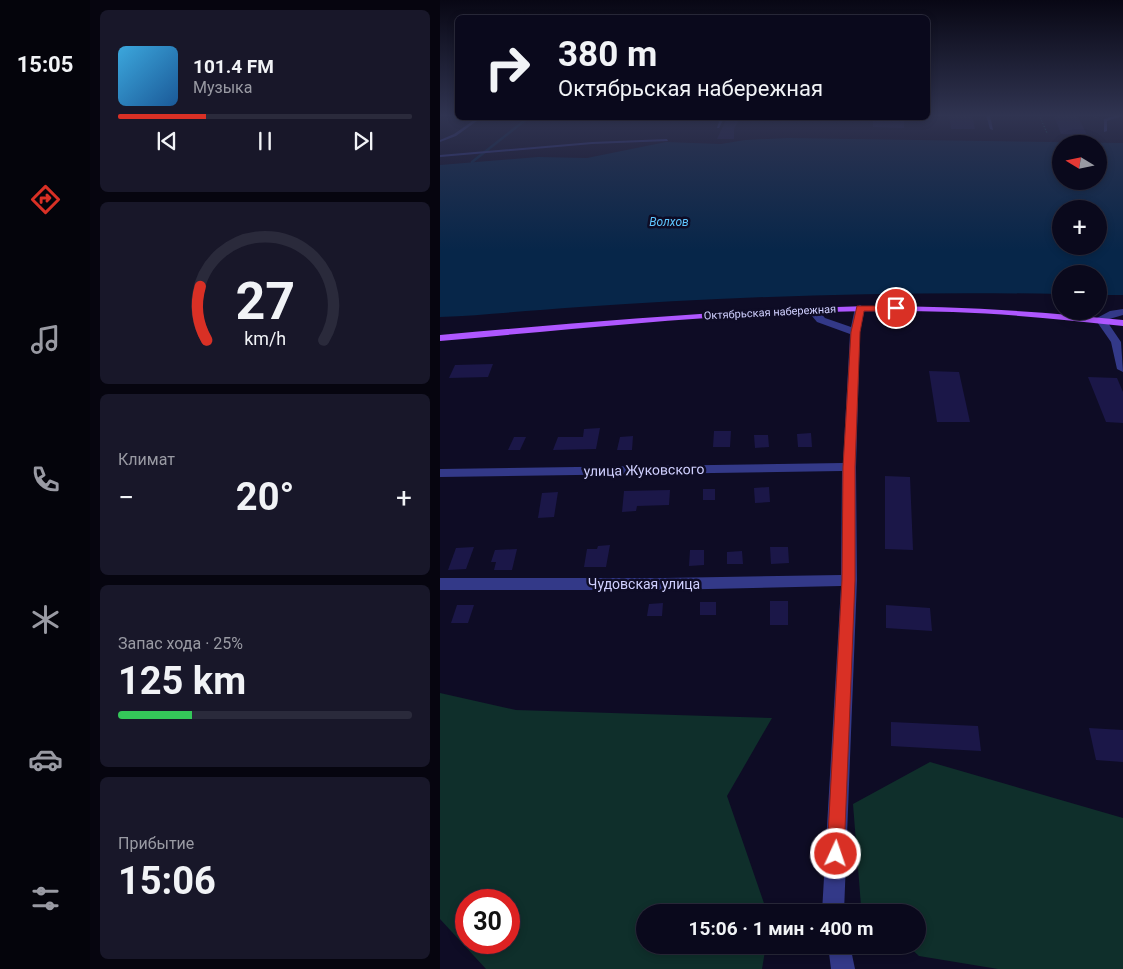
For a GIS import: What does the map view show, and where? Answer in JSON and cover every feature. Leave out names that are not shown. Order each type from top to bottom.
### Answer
[{"type":"main road","name":"Октябрьская набережная","points":[[440,338],[730,313],[860,308],[984,309],[1052,315]]},
{"type":"main road","name":"Октябрьская набережная","points":[[1107,320],[1123,322]]},
{"type":"street","points":[[833,904],[849,580],[849,467],[855,332],[860,308]]},
{"type":"street","points":[[812,310],[822,320],[855,332]]},
{"type":"street","points":[[1107,316],[1123,312]]},
{"type":"street","points":[[1101,320],[1116,342],[1123,369]]},
{"type":"street","name":"улица Жуковского","points":[[440,473],[849,467]]},
{"type":"street","name":"Чудовская улица","points":[[440,584],[664,584],[849,580]]},
{"type":"street","points":[[840,954],[843,969]]},
{"type":"green space","points":[[440,693],[516,710],[772,718],[727,796],[764,904],[636,904],[636,954],[764,954],[762,969],[486,969],[472,954],[520,954],[520,889],[455,889],[455,935],[440,919]]},
{"type":"green space","points":[[930,762],[1123,818],[1123,969],[998,969],[919,956],[917,954],[926,954],[926,904],[861,904],[853,804]]},
{"type":"water","name":"Волхов","points":[[499,160],[1052,160],[1052,190],[1108,190],[1108,160],[1123,160],[1123,295],[1107,295],[1107,265],[1052,265],[1052,294],[941,293],[760,297],[440,317],[440,165]]},
{"type":"building","points":[[493,364],[488,377],[449,378],[455,365]]},
{"type":"building","points":[[929,371],[959,372],[970,422],[937,422]]},
{"type":"building","points":[[1088,377],[1117,378],[1123,392],[1123,423],[1106,422]]},
{"type":"building","points":[[600,428],[596,449],[553,450],[558,437],[583,437],[584,429]]},
{"type":"building","points":[[714,431],[731,431],[730,447],[713,447]]},
{"type":"building","points":[[811,433],[812,447],[798,447],[797,434]]},
{"type":"building","points":[[754,435],[768,435],[769,447],[755,448]]},
{"type":"building","points":[[633,436],[632,450],[617,450],[620,437]]},
{"type":"building","points":[[514,437],[526,437],[520,450],[508,450]]},
{"type":"building","points":[[885,476],[910,477],[913,550],[885,549]]},
{"type":"building","points":[[769,487],[770,502],[755,503],[754,488]]},
{"type":"building","points":[[703,489],[715,489],[715,500],[703,500]]},
{"type":"building","points":[[670,490],[669,505],[637,506],[636,511],[622,512],[624,491]]},
{"type":"building","points":[[558,492],[554,517],[538,518],[542,493]]},
{"type":"building","points":[[610,545],[606,567],[584,567],[587,549],[597,549],[598,546]]},
{"type":"building","points":[[474,547],[466,569],[448,570],[456,548]]},
{"type":"building","points":[[770,547],[788,547],[789,563],[771,564]]},
{"type":"building","points":[[517,549],[512,570],[494,570],[496,562],[491,562],[495,550]]},
{"type":"building","points":[[690,550],[704,550],[704,565],[689,566]]},
{"type":"building","points":[[742,551],[743,564],[727,564],[727,552]]},
{"type":"building","points":[[770,601],[788,601],[788,625],[770,625]]},
{"type":"building","points":[[700,602],[716,602],[716,615],[700,615]]},
{"type":"building","points":[[663,603],[662,616],[647,616],[649,604]]},
{"type":"building","points":[[457,605],[474,605],[468,623],[451,623]]},
{"type":"building","points":[[886,605],[930,608],[932,631],[886,628]]},
{"type":"building","points":[[891,722],[978,726],[981,751],[891,746]]},
{"type":"building","points":[[1089,728],[1123,730],[1123,762],[1096,760]]},
{"type":"route","points":[[836,854],[849,580],[849,467],[856,345],[855,332],[860,317],[860,308],[896,308]]}]
